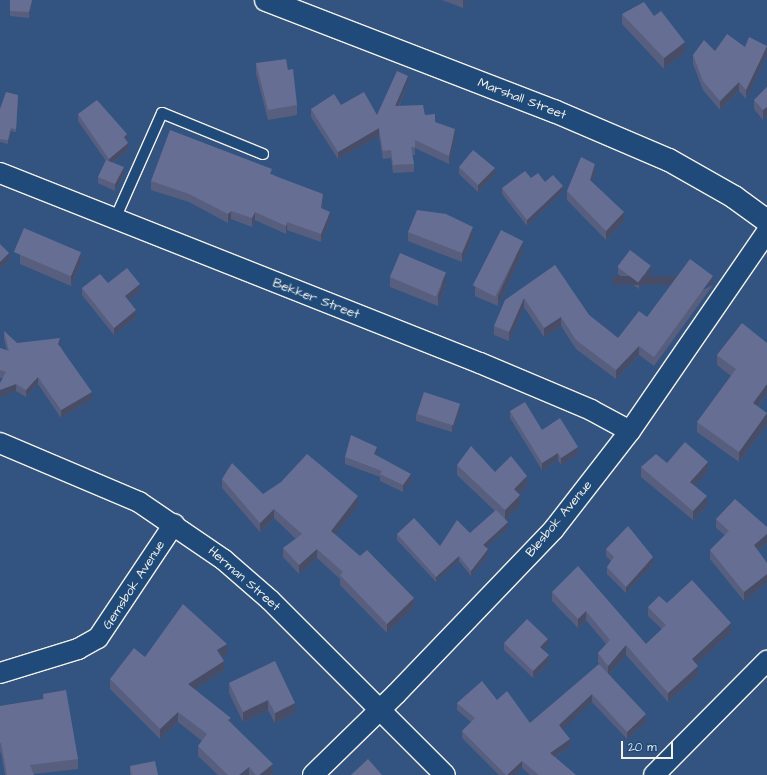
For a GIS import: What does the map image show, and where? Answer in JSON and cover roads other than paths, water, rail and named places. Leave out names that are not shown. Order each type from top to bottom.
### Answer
[{"type":"street","name":"Marshall Street","points":[[266,0],[554,111],[669,160],[734,197],[767,221]]},
{"type":"street","name":"Bekker Street","points":[[0,173],[115,220],[480,363],[591,410],[630,431]]},
{"type":"street","name":"Blesbok Avenue","points":[[313,775],[382,710],[554,529],[630,431],[767,232]]},
{"type":"street","name":"Herman Street","points":[[0,443],[139,502],[174,524],[244,576],[382,710],[445,775]]},
{"type":"street","name":"Gemsbok Avenue","points":[[0,673],[78,649],[98,638],[174,524]]},
{"type":"street","points":[[654,775],[767,661]]},
{"type":"lane","points":[[115,220],[162,113],[263,154]]}]
